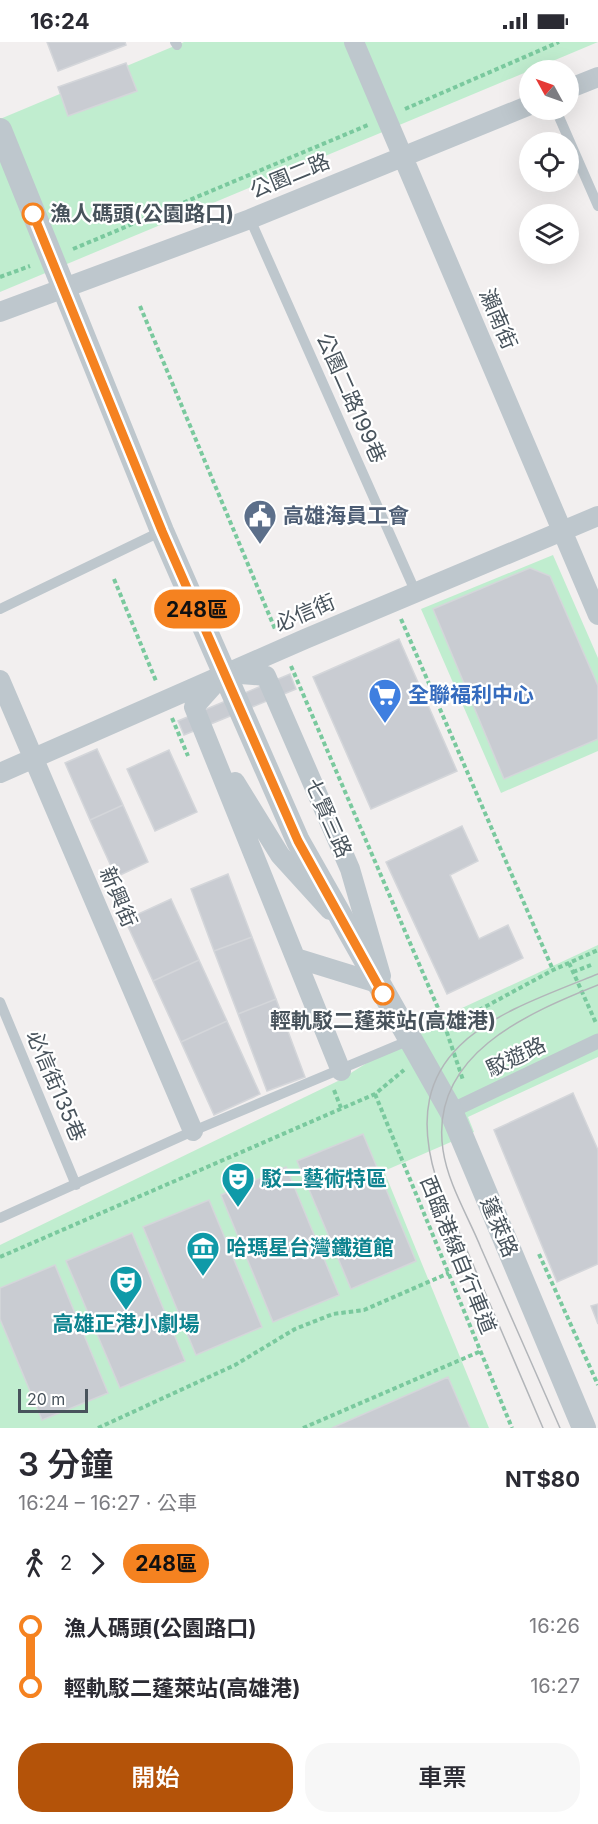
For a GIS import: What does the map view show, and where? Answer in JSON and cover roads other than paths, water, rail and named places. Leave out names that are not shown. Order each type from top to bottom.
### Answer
[{"type":"street","name":"瀨南街","points":[[354,42],[598,615]]},
{"type":"street","points":[[579,85],[598,77]]},
{"type":"street","name":"公園二路","points":[[0,312],[250,219],[519,110]]},
{"type":"street","name":"七賢三路","points":[[0,130],[162,531],[298,841],[343,925],[407,1035]]},
{"type":"street","name":"必信街","points":[[0,773],[225,673],[598,516]]},
{"type":"street","name":"七賢三路","points":[[225,673],[194,707],[341,1071]]},
{"type":"street","name":"七賢三路","points":[[225,673],[267,676],[350,869],[389,1004]]},
{"type":"street","name":"新興街","points":[[0,680],[193,1131]]},
{"type":"street","name":"七賢三路","points":[[205,734],[279,855],[343,925]]},
{"type":"street","points":[[296,958],[377,983]]},
{"type":"street","name":"蓬萊路","points":[[407,1035],[451,1111],[584,1428]]},
{"type":"street","name":"駁遊路","points":[[451,1111],[598,1041]]},
{"type":"lane","points":[[559,120],[598,206]]},
{"type":"lane","name":"公園二路199巷","points":[[250,219],[416,593]]},
{"type":"lane","points":[[0,609],[162,531]]},
{"type":"lane","name":"必信街135巷","points":[[0,1002],[76,1185]]},
{"type":"lane","points":[[0,1218],[193,1131],[341,1071],[407,1035]]},
{"type":"tram line","points":[[543,1428],[436,1178],[427,1133],[430,1096],[443,1066],[464,1042],[492,1021],[524,1004],[598,974]]},
{"type":"tram line","points":[[560,1428],[454,1188],[443,1150],[443,1117],[451,1088],[467,1064],[488,1043],[541,1010],[598,985]]},
{"type":"place","name":"漁人碼頭(公園路口)","points":[[33,214]]},
{"type":"place","name":"高雄海員工會","points":[[260,545]]},
{"type":"place","name":"全聯福利中心","points":[[385,724]]},
{"type":"place","name":"輕軌駁二蓬萊站(高雄港)","points":[[383,994]]},
{"type":"place","name":"駁二藝術特區","points":[[238,1208]]},
{"type":"place","name":"哈瑪星台灣鐵道館","points":[[203,1277]]},
{"type":"place","name":"高雄正港小劇場","points":[[126,1311]]}]
